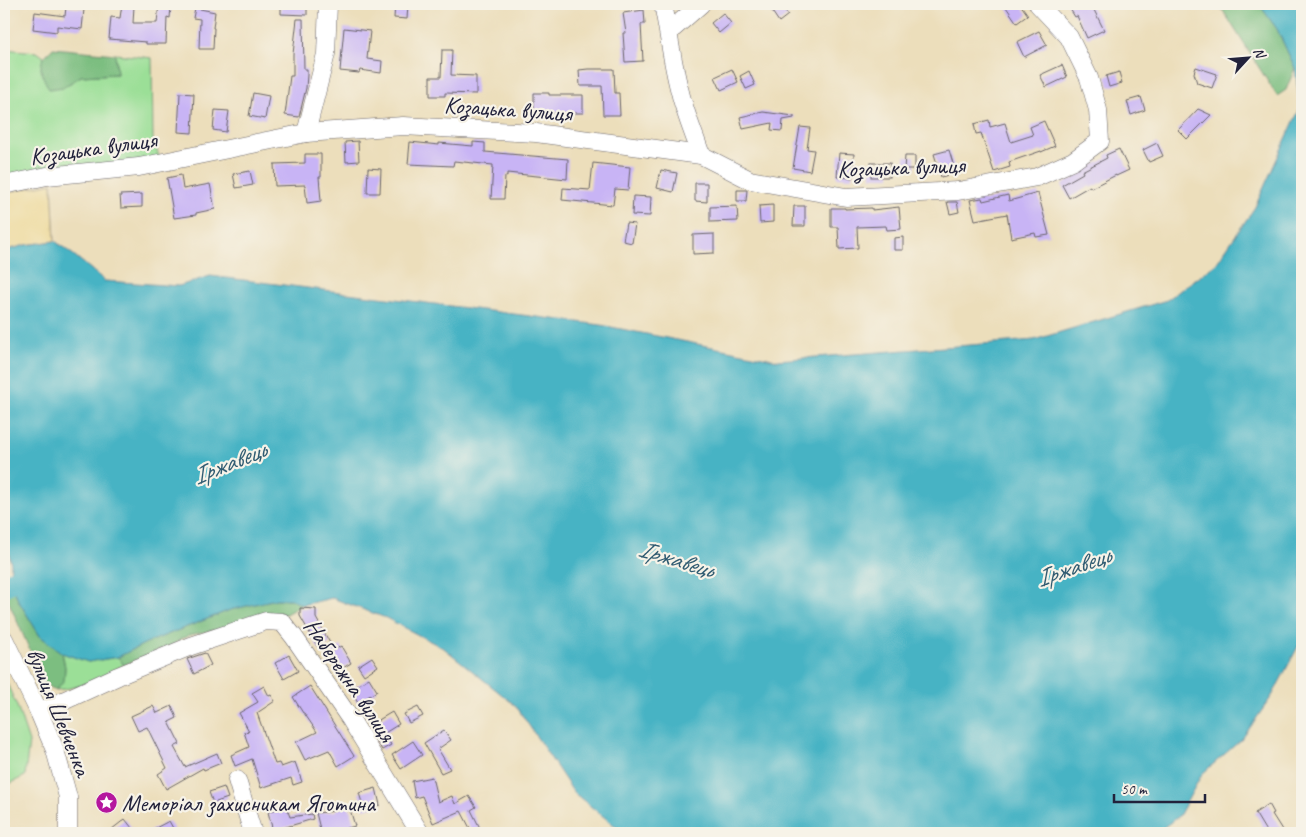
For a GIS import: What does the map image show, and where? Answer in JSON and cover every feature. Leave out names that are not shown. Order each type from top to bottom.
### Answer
[{"type":"street","points":[[306,133],[326,54],[328,4]]},
{"type":"street","points":[[662,4],[680,94],[701,155]]},
{"type":"street","points":[[669,32],[701,4]]},
{"type":"street","name":"Козацька вулиця","points":[[4,185],[47,176],[139,167],[306,133],[403,126],[536,133],[701,155],[750,180],[846,197],[958,191],[1037,177],[1073,161],[1100,141],[1098,110],[1089,78],[1069,37],[1038,4]]},
{"type":"street","name":"Набережна вулиця","points":[[39,712],[118,676],[191,646],[266,621],[282,622],[351,720],[420,833]]},
{"type":"street","name":"вулиця Шевченка","points":[[4,639],[55,750],[68,797],[68,833]]},
{"type":"street","points":[[238,780],[253,833]]},
{"type":"green space","points":[[1209,4],[1259,4],[1277,29],[1295,68],[1286,90],[1277,96],[1222,9]]},
{"type":"green space","points":[[53,48],[115,54],[117,74],[81,76],[64,87],[49,89],[42,73],[41,65],[44,57]]},
{"type":"green space","points":[[4,49],[37,52],[44,57],[41,69],[42,74],[64,87],[81,76],[117,74],[115,54],[152,58],[153,139],[160,159],[4,180]]},
{"type":"green space","points":[[13,587],[18,600],[40,636],[62,653],[65,667],[64,681],[56,690],[45,685],[4,591],[7,588]]},
{"type":"green space","points":[[276,599],[291,599],[302,605],[282,616],[190,635],[179,640],[177,643],[124,665],[118,657],[146,643],[230,610]]},
{"type":"green space","points":[[62,653],[88,662],[118,657],[124,665],[83,685],[56,690],[65,673]]},
{"type":"green space","points":[[4,677],[17,706],[29,742],[25,776],[11,783],[4,782]]},
{"type":"sand","points":[[52,183],[55,241],[25,245],[4,251],[4,193]]},
{"type":"water","points":[[1259,4],[1302,4],[1302,639],[1272,696],[1242,739],[1202,774],[1179,816],[1156,833],[624,833],[574,793],[516,706],[445,649],[386,618],[332,598],[302,605],[291,599],[276,599],[230,610],[146,643],[118,657],[88,662],[62,653],[40,636],[18,600],[10,579],[11,564],[4,537],[4,251],[25,245],[55,241],[105,281],[179,286],[210,276],[601,325],[778,360],[1034,340],[1167,300],[1216,264],[1255,207],[1300,108],[1295,68],[1277,29]]},
{"type":"building","points":[[122,4],[134,6],[133,23],[157,23],[159,4],[167,4],[167,7],[171,7],[170,18],[167,17],[166,44],[146,44],[146,42],[109,39],[111,17],[120,18]]},
{"type":"building","points":[[281,4],[307,4],[307,15],[281,14]]},
{"type":"building","points":[[395,4],[408,4],[407,19],[394,18]]},
{"type":"building","points":[[774,4],[780,4],[788,15],[779,22],[769,7]]},
{"type":"building","points":[[1004,4],[1020,4],[1028,15],[1017,23]]},
{"type":"building","points":[[1067,4],[1091,4],[1104,30],[1087,38],[1077,16],[1075,17]]},
{"type":"building","points":[[66,7],[84,9],[82,29],[57,26],[57,32],[33,29],[35,12],[65,16]]},
{"type":"building","points":[[195,8],[215,12],[213,49],[199,49],[200,19],[193,18]]},
{"type":"building","points":[[644,10],[645,24],[641,24],[643,61],[625,62],[623,33],[626,33],[623,13]]},
{"type":"building","points":[[723,13],[731,23],[719,33],[711,23]]},
{"type":"building","points":[[297,19],[303,19],[304,69],[307,69],[306,88],[299,117],[285,115],[290,76],[293,76],[293,54]]},
{"type":"building","points":[[344,28],[370,31],[367,59],[382,61],[381,73],[360,70],[359,73],[340,71]]},
{"type":"building","points":[[1039,31],[1047,45],[1024,57],[1017,42]]},
{"type":"building","points":[[442,50],[452,50],[451,75],[476,76],[476,94],[445,93],[445,96],[430,96],[430,77],[441,77]]},
{"type":"building","points":[[1062,65],[1067,77],[1046,87],[1040,75]]},
{"type":"building","points":[[1196,67],[1217,74],[1212,88],[1197,83],[1194,73]]},
{"type":"building","points":[[614,69],[615,93],[619,93],[620,115],[603,115],[602,86],[580,86],[579,70]]},
{"type":"building","points":[[732,69],[738,82],[721,90],[715,77]]},
{"type":"building","points":[[749,71],[755,85],[746,89],[740,76]]},
{"type":"building","points":[[1119,72],[1122,83],[1109,87],[1106,76]]},
{"type":"building","points":[[180,93],[194,94],[192,133],[178,132]]},
{"type":"building","points":[[253,93],[269,96],[265,119],[249,116]]},
{"type":"building","points":[[534,93],[583,95],[583,113],[534,115]]},
{"type":"building","points":[[1141,97],[1145,110],[1131,115],[1127,101]]},
{"type":"building","points":[[1198,109],[1211,115],[1187,139],[1178,130]]},
{"type":"building","points":[[215,110],[229,111],[226,132],[213,130]]},
{"type":"building","points":[[763,112],[794,116],[794,118],[783,120],[782,131],[771,130],[772,123],[743,129],[740,117]]},
{"type":"building","points":[[989,120],[990,127],[1005,123],[1011,142],[1033,135],[1030,127],[1044,121],[1055,146],[1009,162],[1010,167],[994,172],[981,133],[976,134],[974,124]]},
{"type":"building","points":[[800,127],[810,128],[807,149],[814,150],[810,171],[793,168]]},
{"type":"building","points":[[358,141],[359,161],[346,162],[345,142]]},
{"type":"building","points":[[410,142],[473,146],[473,142],[485,143],[485,152],[568,159],[567,179],[507,173],[507,177],[505,176],[504,199],[491,199],[493,165],[454,161],[453,166],[408,164]]},
{"type":"building","points":[[1157,143],[1163,156],[1149,162],[1143,150]]},
{"type":"building","points":[[1119,149],[1129,170],[1091,188],[1090,186],[1069,198],[1062,185],[1083,173],[1082,171],[1107,158],[1106,155]]},
{"type":"building","points":[[949,150],[956,173],[941,177],[934,154]]},
{"type":"building","points":[[839,153],[854,154],[852,178],[837,177]]},
{"type":"building","points":[[305,154],[321,154],[321,177],[319,177],[321,201],[307,203],[305,185],[275,186],[274,164],[305,163]]},
{"type":"building","points":[[905,156],[915,156],[915,169],[904,169]]},
{"type":"building","points":[[593,163],[630,167],[628,190],[615,189],[613,205],[562,200],[563,188],[590,190]]},
{"type":"building","points":[[871,163],[890,163],[890,177],[871,177]]},
{"type":"building","points":[[368,168],[381,169],[380,193],[367,193]]},
{"type":"building","points":[[661,170],[677,173],[673,192],[657,188]]},
{"type":"building","points":[[250,171],[253,185],[236,188],[233,174]]},
{"type":"building","points":[[181,175],[183,189],[210,184],[215,209],[196,213],[196,215],[174,218],[167,178]]},
{"type":"building","points":[[695,183],[707,183],[707,202],[695,201]]},
{"type":"building","points":[[737,190],[747,190],[746,201],[737,201]]},
{"type":"building","points":[[1038,193],[1049,235],[1036,237],[1035,233],[1011,238],[1007,214],[975,220],[970,200],[982,198],[983,201],[1008,195],[1009,201]]},
{"type":"building","points":[[142,194],[142,207],[121,208],[120,195]]},
{"type":"building","points":[[633,196],[651,197],[650,216],[632,215]]},
{"type":"building","points":[[947,202],[957,202],[959,212],[950,214]]},
{"type":"building","points":[[773,205],[773,222],[760,223],[759,206]]},
{"type":"building","points":[[737,206],[738,221],[710,222],[710,207]]},
{"type":"building","points":[[794,206],[805,206],[805,226],[793,226]]},
{"type":"building","points":[[899,207],[901,229],[887,230],[886,226],[857,227],[858,248],[839,249],[838,227],[831,227],[831,208],[872,208],[872,210]]},
{"type":"building","points":[[626,223],[635,224],[632,243],[623,241]]},
{"type":"building","points":[[714,234],[714,253],[693,254],[693,235]]},
{"type":"building","points":[[903,237],[903,250],[894,250],[894,238]]},
{"type":"building","points":[[300,608],[316,609],[316,618],[330,643],[319,649],[300,616]]},
{"type":"building","points":[[341,646],[351,663],[338,671],[328,654]]},
{"type":"building","points":[[205,653],[211,665],[194,674],[187,659]]},
{"type":"building","points":[[289,655],[298,671],[284,679],[275,663]]},
{"type":"building","points":[[372,657],[378,666],[364,675],[358,666]]},
{"type":"building","points":[[369,678],[377,691],[358,703],[350,690]]},
{"type":"building","points":[[264,686],[269,696],[271,695],[275,701],[257,713],[275,764],[279,763],[281,767],[295,762],[302,782],[293,785],[291,778],[261,788],[252,759],[235,766],[231,755],[249,747],[244,732],[249,731],[239,713],[258,702],[252,693]]},
{"type":"building","points":[[310,686],[354,756],[338,766],[329,750],[305,760],[296,742],[317,732],[293,697]]},
{"type":"building","points":[[153,706],[157,713],[172,706],[177,718],[169,722],[180,744],[174,747],[185,767],[217,753],[221,763],[204,770],[203,768],[166,789],[158,774],[167,768],[147,727],[138,731],[131,716]]},
{"type":"building","points":[[418,707],[423,716],[409,723],[404,714]]},
{"type":"building","points":[[392,712],[399,724],[380,736],[372,724]]},
{"type":"building","points":[[444,730],[451,740],[438,749],[450,769],[441,773],[424,743]]},
{"type":"building","points":[[387,737],[391,745],[382,750],[377,742]]},
{"type":"building","points":[[413,741],[422,755],[401,769],[392,755]]},
{"type":"building","points":[[432,777],[438,802],[452,796],[455,804],[469,796],[476,807],[471,810],[480,828],[472,832],[461,811],[433,823],[422,796],[415,798],[412,781]]},
{"type":"building","points":[[224,787],[228,798],[213,803],[209,792]]},
{"type":"building","points":[[376,788],[380,805],[364,809],[359,793]]},
{"type":"building","points":[[1269,804],[1274,813],[1272,814],[1284,833],[1267,833],[1255,813]]},
{"type":"building","points":[[286,806],[290,817],[312,814],[313,819],[273,831],[268,812]]},
{"type":"building","points":[[349,806],[355,826],[329,833],[321,833],[316,813],[336,811],[336,809]]},
{"type":"building","points":[[125,819],[136,833],[107,833]]},
{"type":"building","points":[[169,821],[174,830],[167,833],[146,833]]},
{"type":"waterway","name":"Іржавець","points":[[4,585],[40,570]]},
{"type":"place","name":"Меморіал захисникам Яготина","points":[[106,803]]}]
